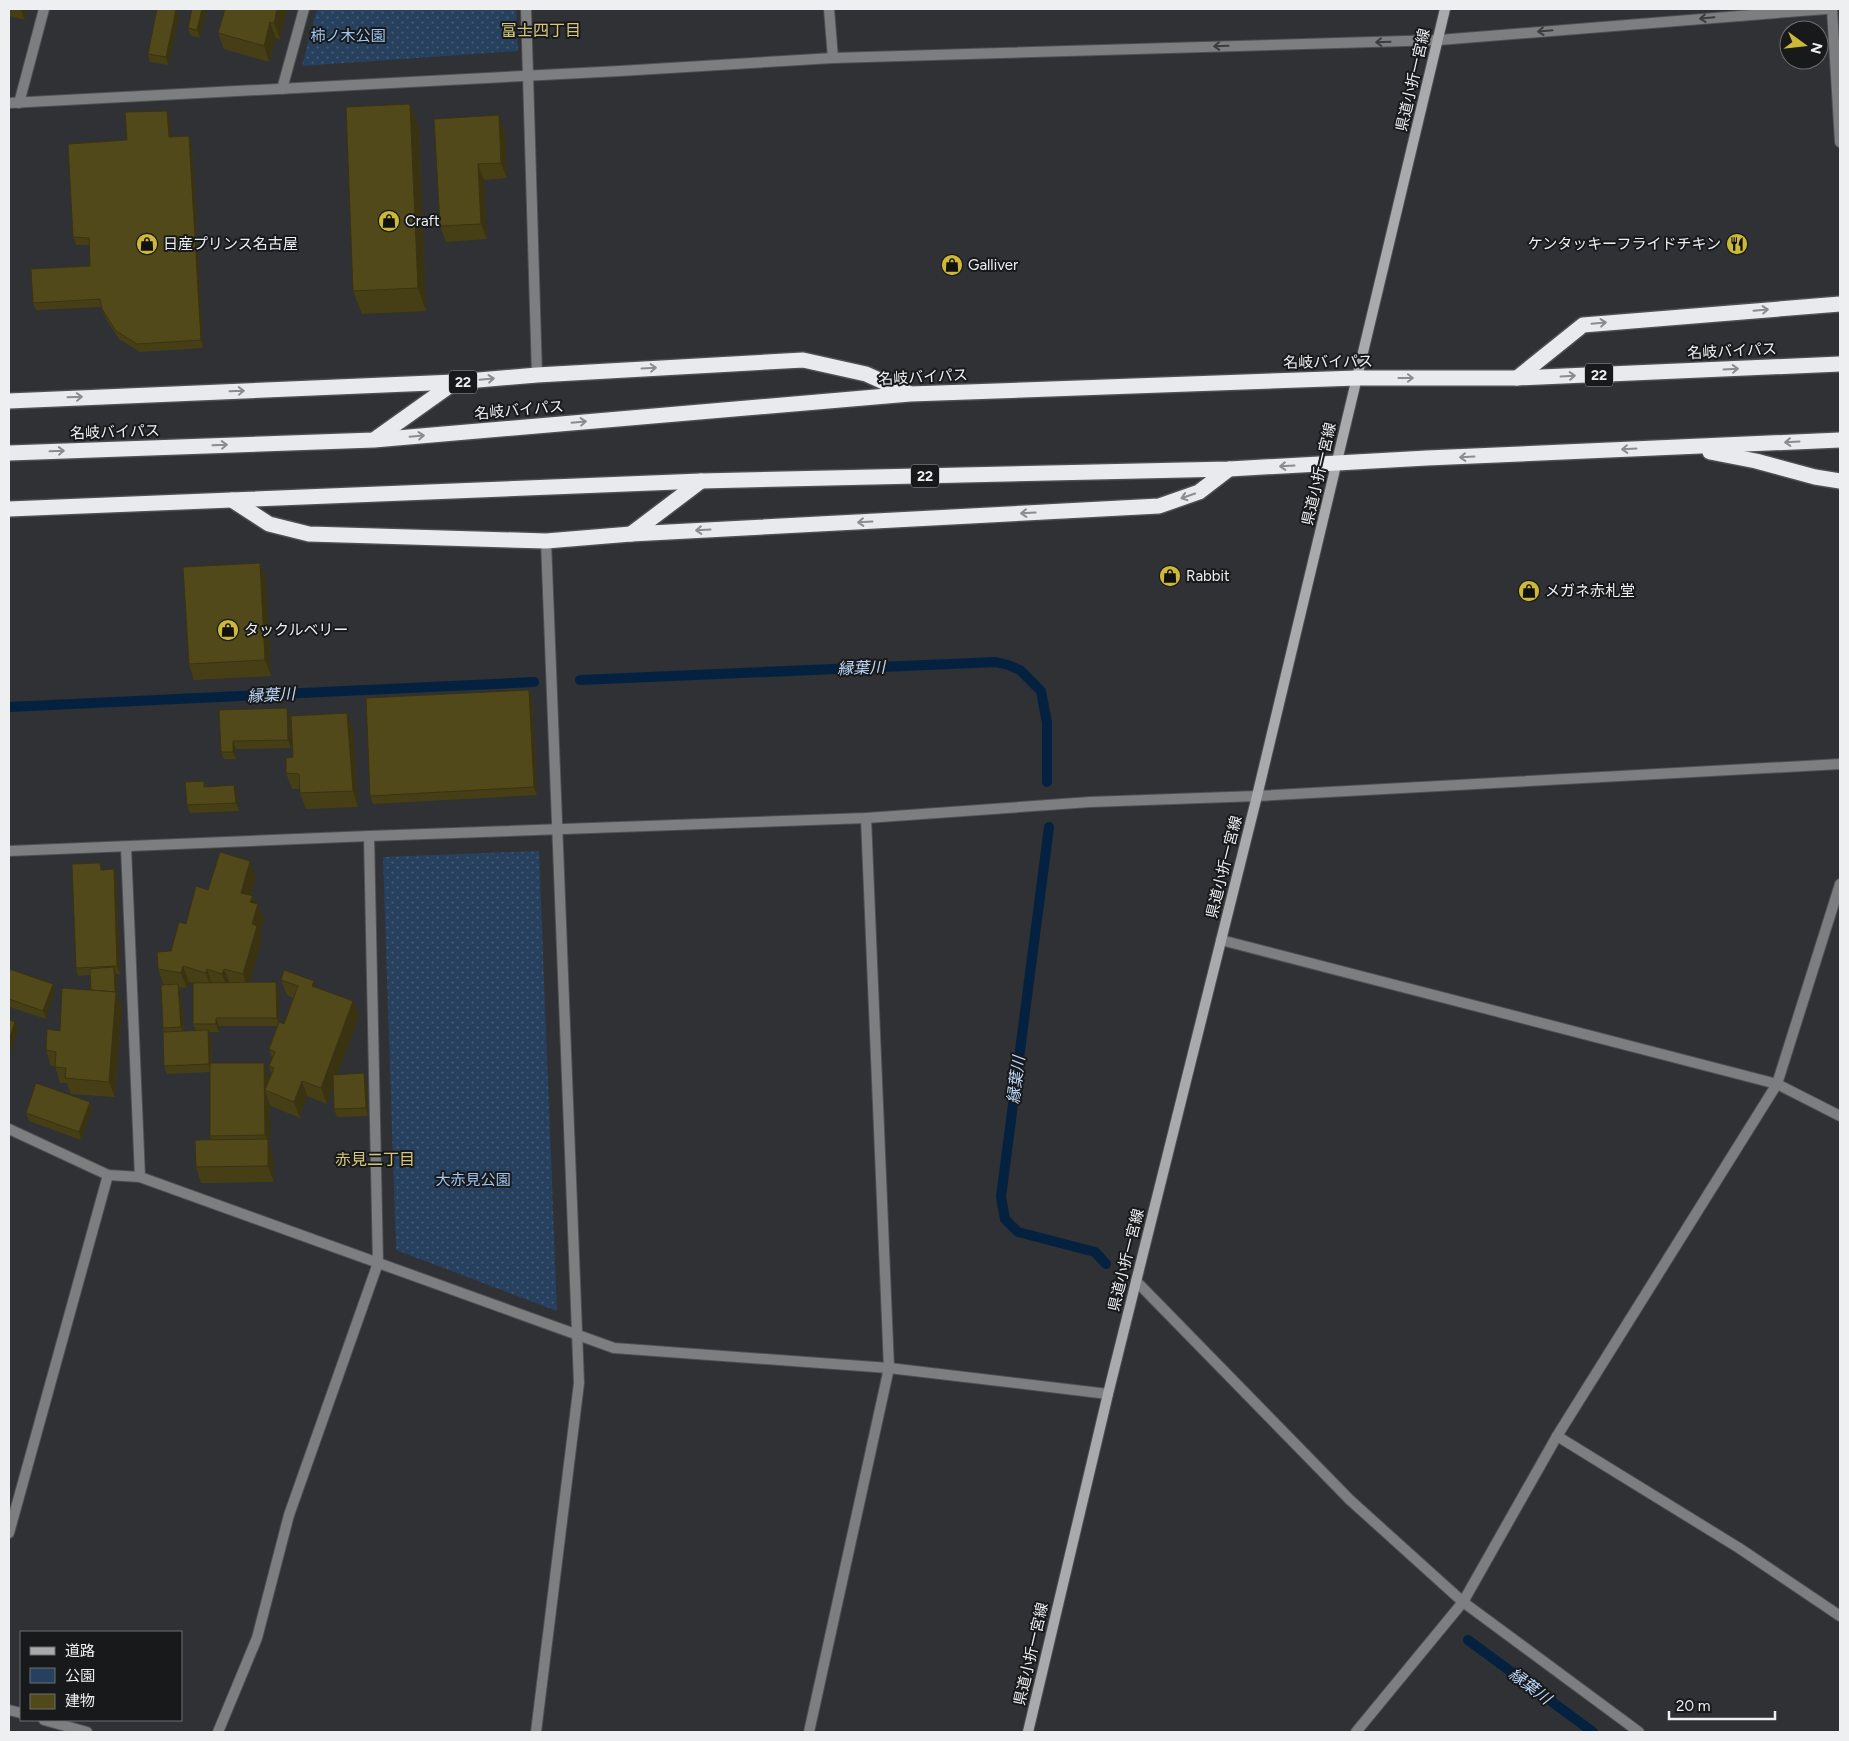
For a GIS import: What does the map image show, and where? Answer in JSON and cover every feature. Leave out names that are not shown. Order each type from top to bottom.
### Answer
[{"type":"highway","points":[[1517,378],[1583,325],[1840,304]]},
{"type":"highway","name":"22","points":[[9,401],[455,382],[537,375],[802,360],[866,374],[910,394]]},
{"type":"highway","name":"名岐バイパス","points":[[9,453],[374,440],[910,394],[1357,378],[1517,378],[1840,364]]},
{"type":"highway","points":[[374,440],[455,382]]},
{"type":"highway","name":"22","points":[[9,509],[701,481],[1228,469],[1427,458],[1840,440]]},
{"type":"highway","name":"22","points":[[1686,447],[1840,481]]},
{"type":"highway","points":[[232,500],[269,524],[309,534],[546,541],[631,534],[1159,506],[1199,492],[1228,469]]},
{"type":"highway","points":[[631,534],[701,481]]},
{"type":"main road","name":"県道小折一宮線","points":[[1028,1732],[1108,1394],[1257,796],[1445,9]]},
{"type":"street","points":[[44,9],[14,103],[833,58],[1439,40],[1826,9]]},
{"type":"street","points":[[282,89],[304,9]]},
{"type":"street","points":[[526,9],[537,375]]},
{"type":"street","points":[[829,9],[833,58]]},
{"type":"street","points":[[1832,9],[1840,142]]},
{"type":"street","points":[[536,1732],[579,1383],[546,541]]},
{"type":"street","points":[[9,851],[866,818],[1090,802],[1257,796],[1840,764]]},
{"type":"street","points":[[809,1732],[889,1368],[866,818]]},
{"type":"street","points":[[218,1732],[257,1638],[289,1515],[378,1263],[369,836]]},
{"type":"street","points":[[126,847],[140,1177]]},
{"type":"street","points":[[1356,1732],[1463,1602],[1556,1436],[1777,1084],[1840,884]]},
{"type":"street","points":[[1221,940],[1777,1084],[1840,1116]]},
{"type":"street","points":[[9,1129],[108,1175],[140,1177],[614,1348],[889,1368],[1108,1394]]},
{"type":"street","points":[[9,1532],[108,1175]]},
{"type":"street","points":[[1136,1281],[1350,1500],[1463,1602],[1639,1732]]},
{"type":"street","points":[[1556,1436],[1739,1548],[1840,1616]]},
{"type":"street","points":[[48,1721],[87,1732]]},
{"type":"green space","name":"柿ノ木公園","points":[[317,9],[516,9],[518,51],[302,66]]},
{"type":"green space","name":"大赤見公園","points":[[539,851],[557,1311],[396,1250],[383,857]]},
{"type":"building","points":[[157,9],[176,10],[166,57],[148,54]]},
{"type":"building","points":[[192,9],[202,9],[197,30],[188,28]]},
{"type":"building","points":[[225,9],[277,9],[274,23],[270,22],[264,46],[218,33]]},
{"type":"building","points":[[410,104],[418,288],[353,291],[346,107]]},
{"type":"building","points":[[167,111],[169,137],[189,136],[201,340],[137,344],[116,331],[102,309],[100,299],[33,303],[31,269],[90,266],[89,238],[73,237],[68,144],[127,140],[125,112]]},
{"type":"building","points":[[499,115],[501,163],[478,164],[481,224],[440,226],[434,119]]},
{"type":"building","points":[[260,563],[265,660],[189,664],[183,567]]},
{"type":"building","points":[[529,690],[534,787],[370,796],[366,698]]},
{"type":"building","points":[[287,708],[288,740],[233,741],[233,752],[221,752],[219,710]]},
{"type":"building","points":[[347,713],[353,791],[300,793],[299,774],[286,773],[286,758],[293,757],[291,716]]},
{"type":"building","points":[[204,781],[204,787],[234,785],[236,803],[187,805],[185,782]]},
{"type":"building","points":[[220,852],[250,861],[241,893],[253,896],[250,902],[258,904],[252,924],[257,926],[243,974],[224,969],[222,974],[207,969],[206,973],[183,966],[181,973],[158,969],[157,952],[171,951],[179,922],[186,924],[196,886],[208,890]]},
{"type":"building","points":[[100,863],[101,870],[114,869],[117,966],[76,968],[72,864]]},
{"type":"building","points":[[114,967],[115,992],[91,990],[90,969]]},
{"type":"building","points":[[9,969],[53,984],[43,1011],[9,999]]},
{"type":"building","points":[[284,970],[314,981],[312,986],[353,1001],[321,1088],[302,1081],[294,1102],[265,1090],[274,1068],[269,1066],[275,1052],[269,1049],[279,1022],[284,1024],[298,986],[281,980]]},
{"type":"building","points":[[276,982],[277,1018],[216,1018],[216,1024],[193,1024],[193,983]]},
{"type":"building","points":[[178,984],[181,1027],[163,1028],[161,985]]},
{"type":"building","points":[[62,988],[116,992],[109,1082],[65,1078],[66,1068],[55,1067],[56,1052],[46,1050],[47,1029],[60,1031]]},
{"type":"building","points":[[9,1020],[15,1022],[9,1040]]},
{"type":"building","points":[[208,1030],[209,1064],[164,1066],[163,1032]]},
{"type":"building","points":[[210,1063],[264,1063],[265,1135],[210,1136]]},
{"type":"building","points":[[364,1073],[366,1108],[334,1109],[333,1075]]},
{"type":"building","points":[[36,1083],[90,1102],[79,1132],[26,1113]]},
{"type":"building","points":[[268,1139],[268,1166],[196,1167],[195,1140]]},
{"type":"waterway","name":"縁葉川","points":[[580,680],[996,662],[1020,670],[1041,691],[1047,723],[1047,782]]},
{"type":"waterway","name":"縁葉川","points":[[9,707],[534,682]]},
{"type":"waterway","name":"縁葉川","points":[[1049,827],[1001,1197],[1005,1219],[1018,1232],[1095,1252],[1106,1264]]},
{"type":"waterway","name":"縁葉川","points":[[1468,1640],[1593,1732]]},
{"type":"place","name":"Craft","points":[[389,221]]},
{"type":"place","name":"日産プリンス名古屋","points":[[147,244]]},
{"type":"place","name":"ケンタッキーフライドチキン","points":[[1737,244]]},
{"type":"place","name":"Galliver","points":[[952,265]]},
{"type":"place","name":"Rabbit","points":[[1170,576]]},
{"type":"place","name":"メガネ赤札堂","points":[[1529,591]]},
{"type":"place","name":"タックルベリー","points":[[228,630]]},
{"type":"district","name":"富士四丁目","points":[[541,30]]},
{"type":"district","name":"赤見二丁目","points":[[375,1159]]}]
